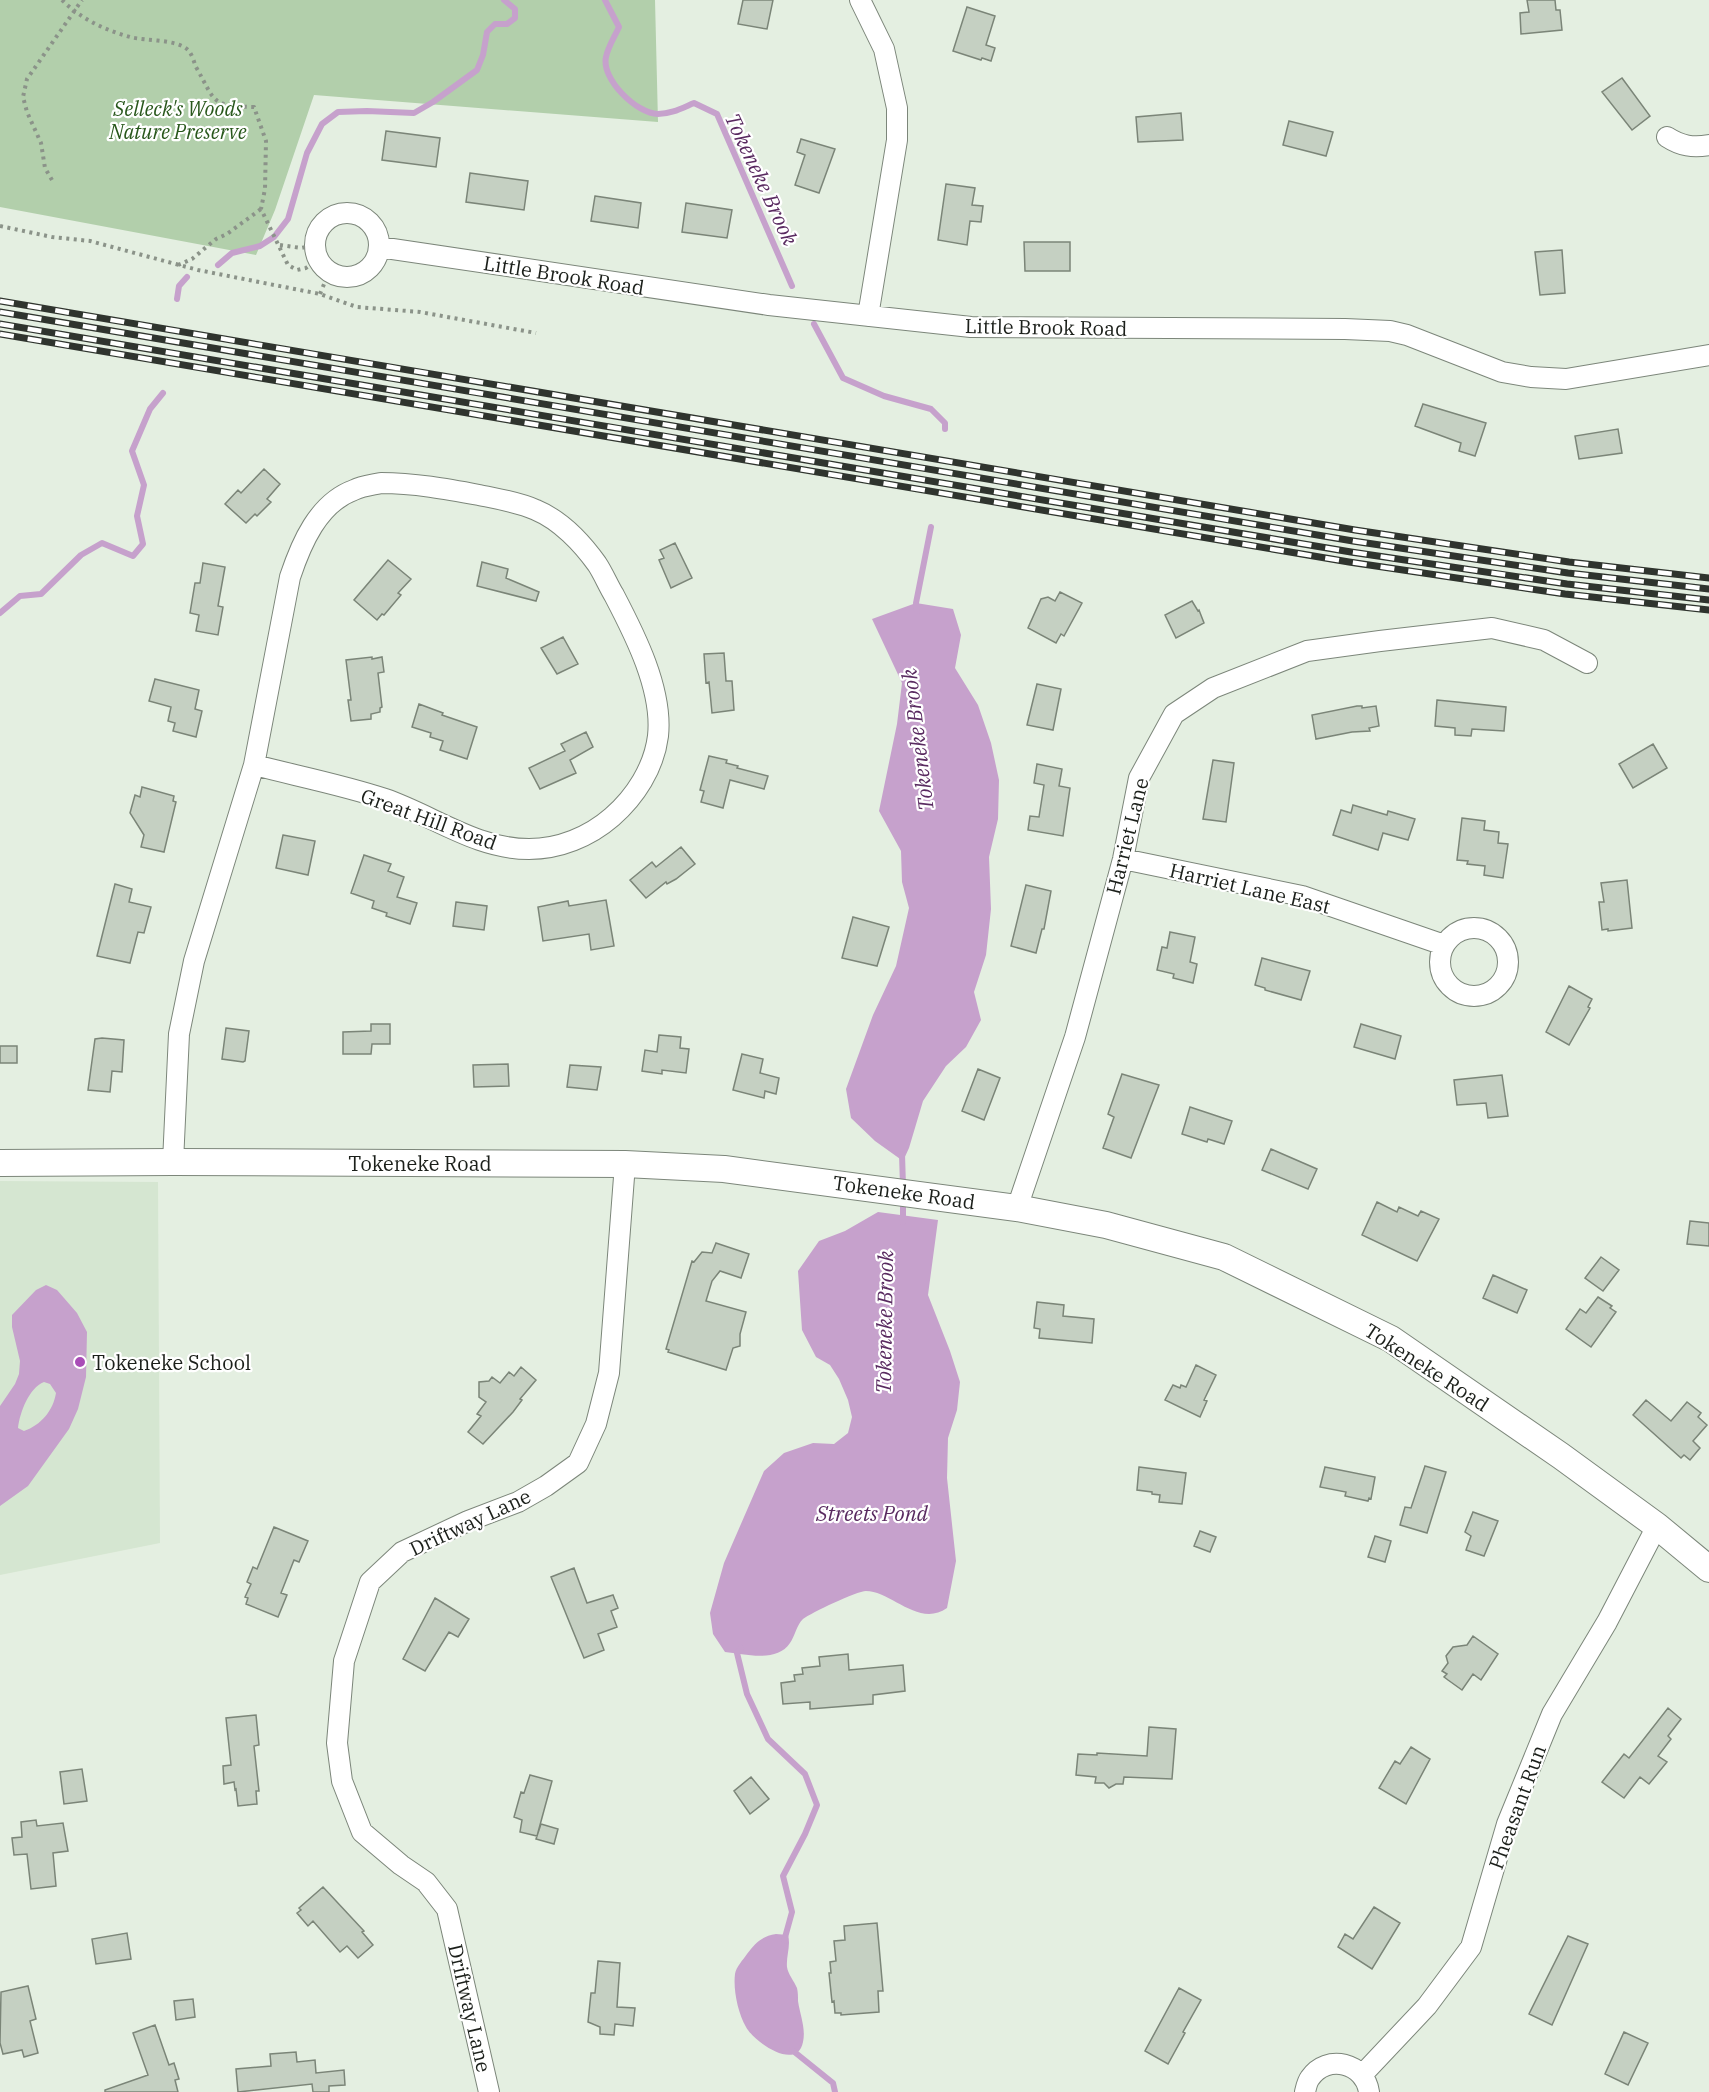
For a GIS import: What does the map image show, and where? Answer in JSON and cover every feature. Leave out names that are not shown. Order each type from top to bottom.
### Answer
[{"type":"main road","name":"Tokeneke Road","points":[[0,1163],[625,1164],[724,1169],[1017,1208],[1106,1225],[1224,1257],[1391,1339],[1552,1450],[1657,1526],[1709,1569]]},
{"type":"street","points":[[860,0],[884,49],[897,108],[897,140],[868,316]]},
{"type":"street","points":[[1667,137],[1677,144],[1693,147],[1709,144]]},
{"type":"street","points":[[346,213],[360,216],[371,224],[379,247],[373,263],[360,274],[342,277],[320,259],[318,231],[335,215],[346,213]]},
{"type":"street","name":"Little Brook Road","points":[[379,247],[769,305],[971,327],[1334,329],[1390,332],[1428,343],[1502,372],[1531,377],[1566,379],[1709,355]]},
{"type":"street","name":"Great Hill Road","points":[[173,1162],[179,1034],[194,961],[254,765],[290,577],[298,552],[311,528],[331,504],[352,490],[381,483],[404,483],[504,500],[537,510],[562,527],[598,565],[628,622],[648,670],[657,711],[658,737],[652,760],[642,783],[628,804],[580,838],[553,848],[529,849],[491,845],[385,799],[254,765]]},
{"type":"street","name":"Harriet Lane","points":[[1017,1208],[1075,1037],[1122,859],[1138,778],[1174,714],[1213,688],[1307,651],[1492,628],[1544,640],[1587,663]]},
{"type":"street","name":"Harriet Lane East","points":[[1122,859],[1302,896],[1444,945]]},
{"type":"street","name":"Driftway Lane","points":[[489,2092],[447,1909],[426,1882],[401,1865],[362,1832],[342,1781],[337,1743],[344,1661],[369,1582],[402,1552],[468,1521],[518,1502],[546,1486],[578,1463],[596,1424],[609,1372],[625,1164]]},
{"type":"street","name":"Pheasant Run","points":[[1305,2092],[1309,2079],[1320,2068],[1334,2063],[1350,2066],[1366,2083],[1471,1947],[1507,1824],[1552,1714],[1607,1622],[1657,1526]]},
{"type":"path","points":[[62,0],[75,13],[102,27],[132,37],[172,43],[188,50],[214,100],[226,106],[254,107],[266,141],[265,189],[261,209],[270,230],[288,266],[297,270],[306,268],[320,259]]},
{"type":"path","points":[[52,180],[45,168],[41,143],[23,98],[27,79],[82,0]]},
{"type":"path","points":[[178,265],[192,259],[216,239],[227,234],[261,209]]},
{"type":"path","points":[[0,226],[52,237],[90,241],[178,265],[320,294],[357,307],[420,312],[536,333]]},
{"type":"path","points":[[278,243],[302,248],[320,259]]},
{"type":"path","points":[[320,259],[320,294]]},
{"type":"shaded area","name":"Tokeneke School","points":[[0,1181],[158,1182],[160,1543],[0,1575]]},
{"type":"green space","name":"Selleck's Woods Nature Preserve","points":[[0,0],[655,0],[658,122],[314,95],[275,210],[256,255],[0,207]]},
{"type":"water","points":[[916,603],[953,609],[961,635],[955,668],[978,705],[991,743],[999,780],[998,819],[989,857],[991,909],[986,955],[974,992],[981,1020],[966,1047],[946,1066],[923,1101],[903,1161],[875,1141],[851,1118],[846,1089],[873,1015],[896,966],[909,908],[902,882],[901,851],[879,811],[897,724],[902,683],[872,619]]},
{"type":"water","name":"Streets Pond","points":[[878,1212],[938,1220],[928,1295],[960,1382],[957,1410],[948,1438],[947,1478],[956,1561],[947,1608],[937,1613],[926,1614],[905,1607],[885,1596],[866,1591],[834,1603],[803,1619],[790,1643],[777,1653],[760,1656],[725,1652],[713,1634],[710,1613],[724,1563],[764,1471],[784,1453],[813,1443],[834,1444],[848,1433],[852,1417],[839,1379],[830,1365],[816,1357],[802,1330],[798,1271],[819,1241],[845,1231]]},
{"type":"water","points":[[46,1285],[57,1290],[77,1313],[87,1332],[86,1377],[78,1409],[69,1429],[28,1486],[0,1506],[0,1406],[15,1384],[20,1361],[12,1327],[12,1315],[36,1290]],"holes":[[[44,1382],[50,1384],[56,1393],[49,1411],[41,1421],[30,1428],[24,1431],[18,1428],[23,1408],[34,1389]]]},
{"type":"water","points":[[776,1934],[788,1935],[787,1967],[797,1988],[803,2027],[803,2042],[799,2051],[793,2054],[775,2051],[750,2033],[741,2015],[735,1994],[735,1974],[740,1964],[759,1941]]},
{"type":"building","points":[[743,0],[773,0],[767,29],[738,24]]},
{"type":"building","points":[[1527,0],[1555,0],[1556,10],[1560,10],[1562,30],[1521,34],[1520,13],[1529,12]]},
{"type":"building","points":[[967,7],[995,16],[986,45],[995,48],[991,61],[953,51]]},
{"type":"building","points":[[1622,78],[1650,116],[1632,130],[1602,92]]},
{"type":"building","points":[[1181,113],[1183,140],[1138,142],[1136,117]]},
{"type":"building","points":[[1289,121],[1333,132],[1326,156],[1283,145]]},
{"type":"building","points":[[386,131],[440,138],[436,167],[382,160]]},
{"type":"building","points":[[801,139],[835,149],[819,193],[795,185],[805,155],[797,152]]},
{"type":"building","points":[[470,173],[528,181],[524,210],[466,202]]},
{"type":"building","points":[[946,184],[975,188],[972,205],[983,206],[981,222],[970,221],[967,245],[938,240]]},
{"type":"building","points":[[595,196],[641,203],[638,228],[591,221]]},
{"type":"building","points":[[686,203],[732,210],[727,238],[682,232]]},
{"type":"building","points":[[1024,242],[1070,242],[1070,271],[1025,271]]},
{"type":"building","points":[[1562,250],[1565,293],[1540,295],[1535,252]]},
{"type":"building","points":[[1423,404],[1486,423],[1475,456],[1459,451],[1461,443],[1415,426]]},
{"type":"building","points":[[1618,429],[1622,453],[1579,459],[1575,436]]},
{"type":"building","points":[[264,469],[280,484],[267,499],[271,502],[246,523],[225,504],[238,490],[241,493]]},
{"type":"building","points":[[675,543],[692,578],[671,588],[659,560],[664,558],[660,550]]},
{"type":"building","points":[[388,560],[411,579],[398,593],[401,595],[377,620],[354,600]]},
{"type":"building","points":[[482,562],[508,569],[506,578],[539,592],[536,601],[477,586]]},
{"type":"building","points":[[203,563],[225,567],[218,606],[223,607],[218,635],[196,631],[199,615],[190,613],[195,583],[200,583]]},
{"type":"building","points":[[1060,592],[1082,603],[1064,636],[1061,634],[1056,643],[1028,628],[1041,599],[1048,597],[1055,601]]},
{"type":"building","points":[[1192,601],[1199,610],[1204,623],[1176,638],[1165,615]]},
{"type":"building","points":[[563,637],[578,664],[557,674],[541,648]]},
{"type":"building","points":[[724,653],[726,681],[732,681],[734,710],[712,713],[709,682],[706,683],[704,654]]},
{"type":"building","points":[[372,657],[372,659],[382,657],[384,672],[378,673],[382,707],[380,712],[371,714],[371,719],[351,721],[346,660]]},
{"type":"building","points":[[155,679],[199,690],[195,709],[202,711],[196,737],[173,731],[175,723],[168,721],[171,707],[149,701]]},
{"type":"building","points":[[1037,684],[1061,689],[1053,730],[1027,725]]},
{"type":"building","points":[[1437,700],[1506,707],[1504,731],[1472,729],[1471,736],[1455,735],[1455,728],[1435,726]]},
{"type":"building","points":[[419,704],[477,727],[467,759],[440,750],[443,741],[430,737],[431,733],[412,727]]},
{"type":"building","points":[[1362,706],[1362,708],[1376,706],[1379,726],[1369,728],[1370,731],[1316,739],[1312,715]]},
{"type":"building","points":[[586,732],[593,747],[570,760],[576,773],[540,789],[529,768],[565,751],[561,744]]},
{"type":"building","points":[[1653,744],[1667,768],[1633,788],[1619,764]]},
{"type":"building","points":[[709,756],[727,760],[726,763],[738,766],[737,768],[768,776],[764,789],[730,780],[723,808],[701,802],[704,791],[700,790]]},
{"type":"building","points":[[1213,760],[1234,763],[1226,822],[1203,819]]},
{"type":"building","points":[[1037,764],[1062,769],[1059,786],[1070,788],[1063,836],[1028,830],[1030,816],[1039,817],[1044,785],[1034,783]]},
{"type":"building","points":[[142,787],[174,796],[173,801],[176,802],[164,852],[141,847],[144,835],[130,813],[135,795],[140,797]]},
{"type":"building","points":[[1353,805],[1387,815],[1388,811],[1415,819],[1408,840],[1383,833],[1378,850],[1333,835],[1341,810],[1351,813]]},
{"type":"building","points":[[1462,818],[1485,821],[1484,830],[1499,832],[1498,843],[1508,844],[1503,878],[1484,875],[1485,866],[1467,864],[1468,861],[1457,860]]},
{"type":"building","points":[[283,835],[315,841],[308,875],[276,868]]},
{"type":"building","points":[[681,847],[695,864],[646,898],[630,880],[652,862],[656,867]]},
{"type":"building","points":[[364,855],[391,864],[388,871],[404,877],[397,897],[417,903],[410,924],[386,916],[387,913],[372,908],[374,901],[351,893]]},
{"type":"building","points":[[1627,880],[1632,928],[1602,930],[1599,902],[1604,902],[1601,883]]},
{"type":"building","points":[[115,884],[132,889],[129,902],[151,907],[144,933],[138,932],[130,963],[97,956]]},
{"type":"building","points":[[1026,885],[1051,891],[1044,929],[1042,929],[1036,953],[1011,946]]},
{"type":"building","points":[[606,900],[614,946],[591,950],[589,934],[543,941],[538,907],[568,901],[569,906]]},
{"type":"building","points":[[456,902],[487,906],[484,930],[453,926]]},
{"type":"building","points":[[853,917],[889,927],[877,966],[842,958]]},
{"type":"building","points":[[1170,932],[1195,937],[1190,962],[1197,964],[1193,983],[1173,978],[1174,974],[1157,970],[1162,947],[1167,948]]},
{"type":"building","points":[[1262,958],[1310,971],[1301,1000],[1255,985]]},
{"type":"building","points":[[1569,986],[1592,999],[1588,1007],[1590,1008],[1569,1045],[1546,1032]]},
{"type":"building","points":[[371,1024],[390,1024],[390,1044],[372,1044],[371,1054],[343,1054],[343,1032],[371,1031]]},
{"type":"building","points":[[1361,1024],[1401,1036],[1395,1059],[1354,1047]]},
{"type":"building","points":[[226,1028],[249,1031],[245,1061],[222,1059]]},
{"type":"building","points":[[659,1035],[681,1037],[680,1048],[689,1049],[686,1073],[662,1070],[662,1074],[642,1071],[645,1050],[657,1052]]},
{"type":"building","points":[[95,1039],[124,1040],[122,1072],[112,1071],[110,1092],[88,1090]]},
{"type":"building","points":[[0,1046],[17,1046],[17,1063],[0,1063]]},
{"type":"building","points":[[742,1054],[763,1059],[760,1073],[779,1078],[776,1094],[765,1091],[764,1098],[733,1090]]},
{"type":"building","points":[[508,1064],[509,1086],[474,1087],[473,1065]]},
{"type":"building","points":[[570,1065],[601,1067],[597,1090],[567,1087]]},
{"type":"building","points":[[978,1069],[1000,1078],[984,1120],[962,1111]]},
{"type":"building","points":[[1122,1074],[1159,1085],[1131,1158],[1103,1148],[1114,1117],[1108,1114]]},
{"type":"building","points":[[1502,1075],[1508,1116],[1488,1118],[1486,1103],[1457,1105],[1454,1080]]},
{"type":"building","points":[[1190,1107],[1232,1121],[1224,1144],[1208,1139],[1207,1142],[1182,1134]]},
{"type":"building","points":[[1271,1149],[1317,1169],[1308,1189],[1262,1170]]},
{"type":"building","points":[[1377,1202],[1397,1212],[1399,1207],[1418,1216],[1421,1211],[1439,1219],[1417,1261],[1362,1235]]},
{"type":"building","points":[[1690,1221],[1709,1223],[1709,1246],[1687,1244]]},
{"type":"building","points":[[716,1243],[749,1254],[741,1278],[720,1271],[712,1281],[706,1301],[746,1312],[740,1334],[740,1346],[733,1348],[726,1370],[668,1352],[669,1350],[666,1349],[692,1261],[694,1262],[702,1252],[712,1253]]},
{"type":"building","points":[[1601,1257],[1619,1270],[1603,1291],[1585,1278]]},
{"type":"building","points":[[1493,1275],[1527,1290],[1517,1313],[1483,1298]]},
{"type":"building","points":[[1598,1297],[1612,1306],[1610,1308],[1616,1312],[1591,1347],[1566,1329],[1580,1309],[1586,1313]]},
{"type":"building","points":[[1037,1302],[1064,1305],[1063,1316],[1094,1319],[1092,1343],[1039,1338],[1040,1329],[1034,1328]]},
{"type":"building","points":[[1196,1365],[1216,1375],[1204,1400],[1207,1401],[1200,1417],[1165,1400],[1173,1385],[1180,1388],[1181,1385],[1186,1387]]},
{"type":"building","points":[[521,1367],[536,1380],[520,1399],[522,1400],[513,1412],[483,1444],[468,1432],[481,1416],[477,1414],[486,1402],[479,1397],[479,1382],[489,1381],[492,1377],[500,1383],[509,1372],[514,1376]]},
{"type":"building","points":[[1646,1400],[1671,1421],[1687,1402],[1701,1413],[1698,1417],[1707,1425],[1693,1441],[1700,1448],[1690,1460],[1684,1455],[1681,1458],[1633,1415]]},
{"type":"building","points":[[1425,1466],[1446,1472],[1427,1533],[1400,1525],[1405,1507],[1411,1508]]},
{"type":"building","points":[[1139,1467],[1186,1473],[1182,1504],[1159,1502],[1160,1495],[1137,1490]]},
{"type":"building","points":[[1325,1467],[1375,1477],[1371,1499],[1369,1498],[1368,1501],[1345,1496],[1346,1492],[1320,1487]]},
{"type":"building","points":[[1473,1512],[1498,1521],[1484,1556],[1466,1550],[1471,1536],[1465,1532]]},
{"type":"building","points":[[274,1527],[308,1541],[299,1562],[294,1560],[281,1593],[287,1595],[278,1617],[246,1604],[248,1598],[245,1597],[251,1584],[247,1582],[253,1567],[257,1569]]},
{"type":"building","points":[[1200,1531],[1216,1537],[1210,1552],[1194,1546]]},
{"type":"building","points":[[1375,1536],[1391,1541],[1385,1562],[1368,1557]]},
{"type":"building","points":[[574,1568],[587,1603],[613,1595],[618,1608],[611,1611],[617,1627],[598,1634],[604,1650],[584,1658],[551,1577]]},
{"type":"building","points":[[435,1598],[469,1619],[458,1637],[449,1632],[425,1671],[403,1659]]},
{"type":"building","points":[[1473,1636],[1498,1654],[1481,1680],[1473,1674],[1462,1690],[1444,1677],[1447,1674],[1442,1671],[1448,1663],[1446,1656],[1453,1647],[1467,1645]]},
{"type":"building","points":[[848,1654],[849,1670],[903,1665],[905,1691],[873,1695],[873,1704],[810,1709],[810,1702],[783,1704],[781,1683],[795,1681],[794,1675],[803,1674],[802,1668],[820,1666],[819,1657]]},
{"type":"building","points":[[1668,1708],[1681,1719],[1668,1736],[1671,1739],[1658,1756],[1667,1762],[1649,1784],[1640,1777],[1624,1798],[1602,1782],[1624,1754],[1629,1758]]},
{"type":"building","points":[[256,1715],[259,1745],[254,1746],[259,1791],[256,1791],[257,1804],[238,1806],[234,1782],[224,1784],[223,1766],[231,1765],[226,1718]]},
{"type":"building","points":[[1149,1727],[1176,1729],[1172,1779],[1124,1777],[1123,1784],[1116,1784],[1109,1788],[1104,1783],[1095,1783],[1096,1777],[1076,1775],[1078,1754],[1147,1756]]},
{"type":"building","points":[[1411,1747],[1430,1759],[1406,1804],[1379,1788],[1395,1761],[1400,1764]]},
{"type":"building","points":[[82,1769],[87,1801],[64,1804],[60,1772]]},
{"type":"building","points":[[530,1775],[552,1781],[537,1836],[520,1832],[522,1820],[514,1817],[521,1792],[524,1793]]},
{"type":"building","points":[[751,1777],[769,1799],[750,1814],[734,1791]]},
{"type":"building","points":[[36,1820],[37,1826],[63,1823],[68,1851],[53,1853],[56,1886],[31,1889],[27,1854],[14,1855],[12,1838],[22,1837],[21,1822]]},
{"type":"building","points":[[541,1824],[558,1829],[554,1844],[536,1839]]},
{"type":"building","points":[[323,1887],[364,1931],[362,1932],[373,1945],[358,1958],[347,1946],[340,1952],[313,1921],[308,1926],[297,1913],[301,1910],[299,1908]]},
{"type":"building","points":[[1374,1907],[1400,1923],[1372,1969],[1338,1947],[1345,1934],[1353,1939]]},
{"type":"building","points":[[877,1923],[883,1991],[878,1991],[879,2012],[841,2015],[841,2013],[835,2013],[829,1973],[831,1973],[830,1962],[836,1961],[834,1941],[845,1940],[844,1926]]},
{"type":"building","points":[[127,1933],[131,1959],[96,1964],[92,1939]]},
{"type":"building","points":[[1568,1936],[1588,1944],[1552,2025],[1529,2014]]},
{"type":"building","points":[[598,1961],[620,1963],[617,2007],[635,2008],[633,2026],[615,2024],[614,2035],[600,2034],[600,2027],[588,2022],[591,1993],[595,1993]]},
{"type":"building","points":[[28,1986],[36,2019],[30,2021],[38,2053],[24,2057],[22,2050],[3,2054],[0,2043],[1,1992]]},
{"type":"building","points":[[1179,1988],[1201,2000],[1168,2064],[1145,2051]]},
{"type":"building","points":[[193,1999],[195,2017],[176,2020],[174,2001]]},
{"type":"building","points":[[155,2025],[169,2065],[174,2063],[179,2079],[175,2080],[178,2092],[105,2092],[105,2090],[148,2075],[133,2033]]},
{"type":"building","points":[[1624,2032],[1648,2043],[1628,2085],[1605,2074]]},
{"type":"building","points":[[296,2052],[297,2062],[315,2060],[316,2073],[344,2070],[345,2085],[329,2086],[329,2092],[313,2092],[312,2084],[238,2092],[236,2069],[271,2066],[270,2054]]},
{"type":"waterway","points":[[218,265],[232,253],[260,246],[274,237],[288,219],[307,153],[322,124],[338,112],[414,113],[477,70],[483,55],[487,32],[495,24],[507,24],[515,18],[515,9],[504,0]]},
{"type":"waterway","name":"Tokeneke Brook","points":[[605,0],[619,27],[606,57],[606,66],[615,85],[631,102],[650,112],[667,113],[694,103],[717,114],[792,286]]},
{"type":"waterway","points":[[177,299],[179,286],[187,277]]},
{"type":"waterway","name":"Tokeneke Brook","points":[[814,324],[843,378],[884,396],[931,409],[945,423],[945,429]]},
{"type":"waterway","points":[[0,613],[20,596],[41,594],[81,555],[102,543],[133,556],[143,544],[137,516],[144,485],[132,451],[150,409],[163,393]]},
{"type":"waterway","name":"Tokeneke Brook","points":[[917,611],[916,603],[931,527]]},
{"type":"waterway","name":"Tokeneke Brook","points":[[902,1154],[903,1186]]},
{"type":"waterway","name":"Tokeneke Brook","points":[[903,1199],[903,1222]]},
{"type":"waterway","name":"Tokeneke Brook","points":[[741,1648],[737,1653],[747,1694],[768,1739],[805,1774],[817,1805],[783,1876],[792,1912],[784,1941]]},
{"type":"waterway","name":"Tokeneke Brook","points":[[792,2050],[833,2083],[835,2092]]},
{"type":"railway","points":[[0,301],[1355,530],[1569,562],[1709,578]]},
{"type":"railway","points":[[0,312],[1353,541],[1568,573],[1709,589]]},
{"type":"railway","points":[[0,324],[1351,552],[1567,584],[1709,600]]},
{"type":"railway","points":[[0,334],[1349,562],[1565,594],[1709,610]]},
{"type":"place","name":"Tokeneke School","points":[[80,1362]]}]
